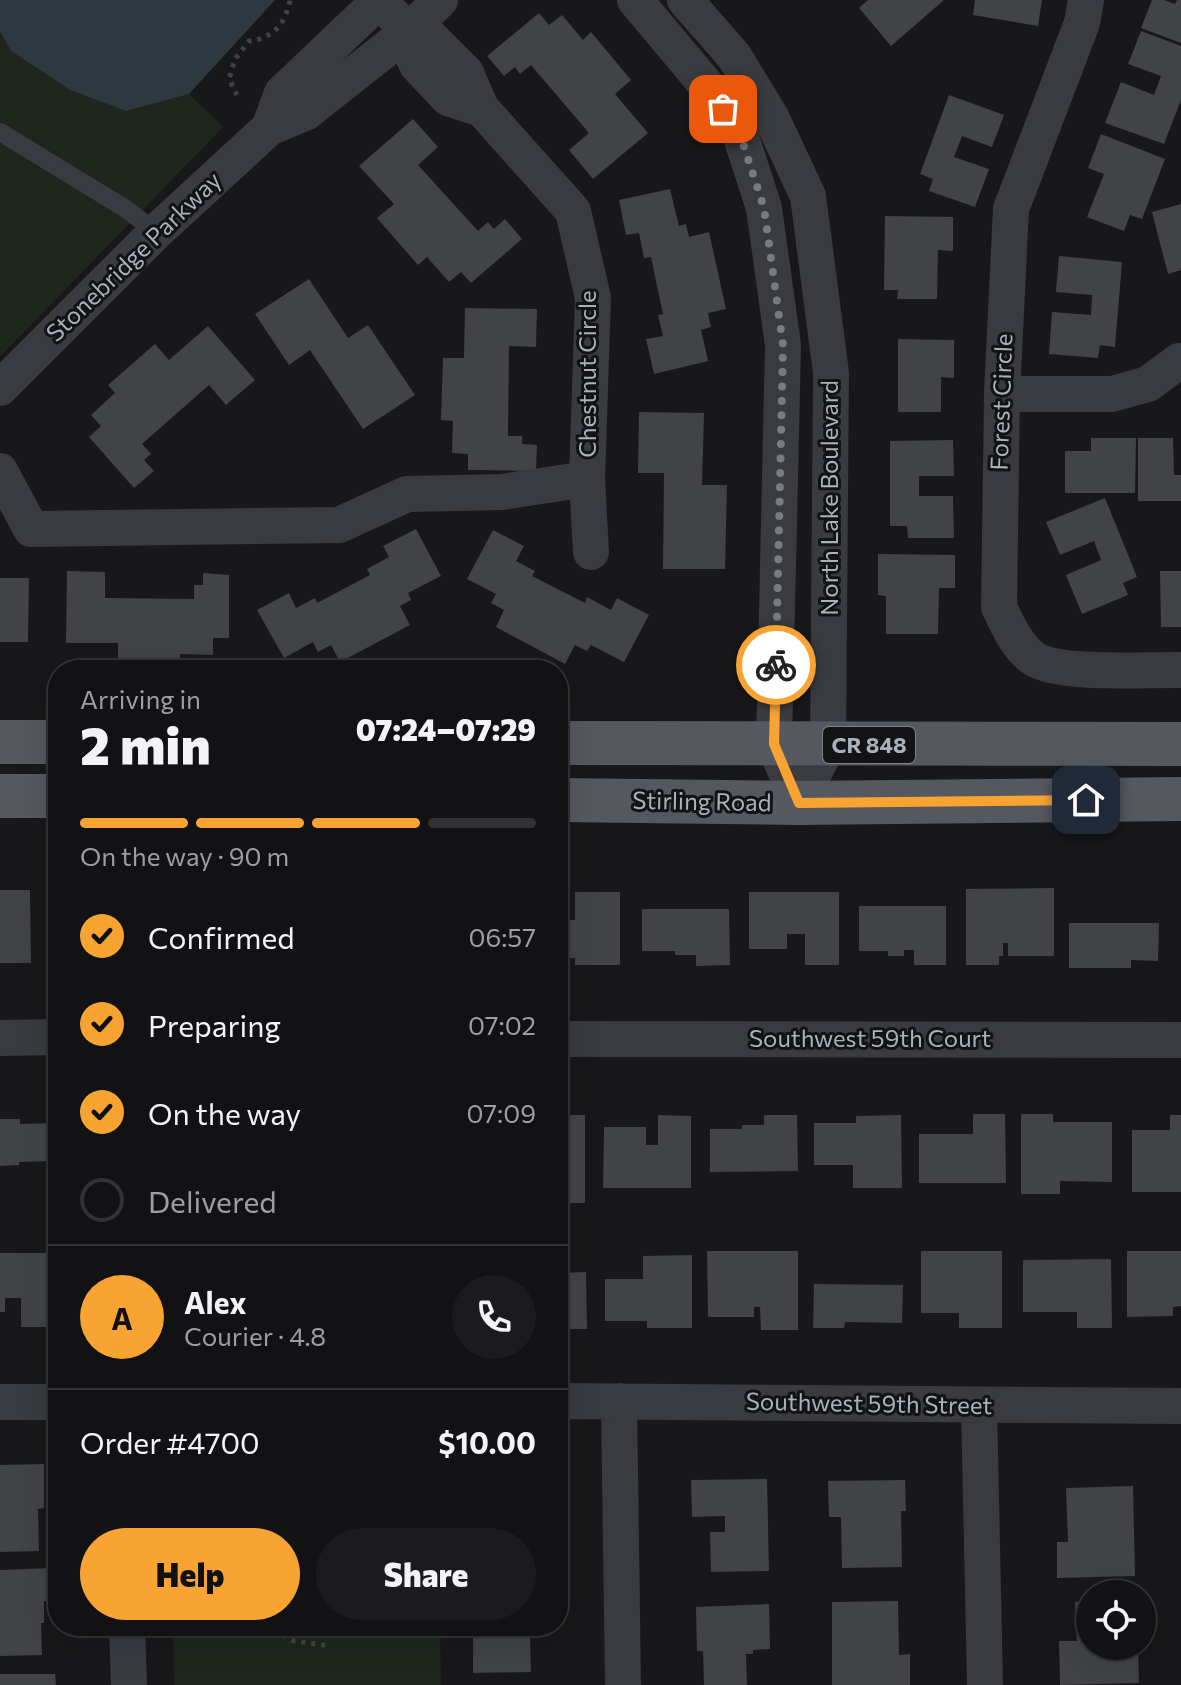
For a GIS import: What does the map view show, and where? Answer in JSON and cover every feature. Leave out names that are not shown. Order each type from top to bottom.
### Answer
[{"type":"main road","points":[[0,742],[48,742]]},
{"type":"main road","name":"CR 848","points":[[568,743],[1181,744]]},
{"type":"main road","points":[[0,796],[48,796]]},
{"type":"main road","name":"Stirling Road","points":[[568,800],[799,803],[1181,799]]},
{"type":"street","name":"Stonebridge Parkway","points":[[269,128],[282,93],[380,0]]},
{"type":"street","name":"Chestnut Circle","points":[[0,471],[31,529],[339,525],[407,494],[502,492],[587,479],[593,298],[573,211],[482,109],[448,98],[417,65],[407,44],[409,31],[380,0]]},
{"type":"street","name":"Stonebridge Parkway","points":[[0,388],[156,232],[269,128],[305,113],[409,31],[440,0]]},
{"type":"street","name":"North Lake Boulevard","points":[[635,0],[707,86],[739,131],[764,208],[783,345],[774,744],[799,803]]},
{"type":"street","name":"North Lake Boulevard","points":[[685,0],[734,56],[771,117],[808,196],[831,373],[828,745],[799,803]]},
{"type":"street","name":"Forest Circle","points":[[1086,0],[1082,23],[1011,209],[1002,394],[999,607],[1008,629],[1033,658],[1058,668],[1181,670]]},
{"type":"street","points":[[1002,394],[1112,394],[1148,384],[1179,361]]},
{"type":"street","points":[[587,479],[591,552]]},
{"type":"street","points":[[0,1038],[48,1037]]},
{"type":"street","name":"Southwest 59th Court","points":[[568,1039],[1181,1040]]},
{"type":"street","name":"Southwest 59th Street","points":[[568,1401],[1181,1406]]},
{"type":"street","points":[[619,1401],[623,1685]]},
{"type":"street","points":[[0,1402],[48,1402]]},
{"type":"street","points":[[979,1405],[985,1685]]},
{"type":"street","points":[[127,1636],[129,1685]]},
{"type":"lane","points":[[0,132],[126,209],[156,232]]},
{"type":"path","points":[[237,95],[229,79],[235,59],[249,41],[261,40],[272,34],[284,21],[290,0]]},
{"type":"path","points":[[284,1636],[294,1641],[331,1646]]},
{"type":"shaded area","points":[[0,0],[275,0],[189,94],[126,111],[70,90],[11,51],[0,32]]},
{"type":"shaded area","points":[[0,32],[11,51],[70,90],[126,111],[189,94],[223,127],[0,357]]},
{"type":"shaded area","points":[[173,1636],[440,1636],[441,1685],[174,1685]]},
{"type":"building","points":[[868,0],[944,0],[891,46],[859,8]]},
{"type":"building","points":[[975,0],[1042,0],[1038,26],[973,15]]},
{"type":"building","points":[[1152,0],[1175,4],[1181,0],[1181,43],[1141,28]]},
{"type":"building","points":[[539,13],[549,25],[562,15],[583,40],[591,32],[631,80],[615,94],[648,133],[593,179],[569,150],[589,133],[531,65],[520,74],[515,67],[504,76],[487,56]]},
{"type":"building","points":[[1141,31],[1181,46],[1181,100],[1164,144],[1105,123],[1121,82],[1154,95],[1161,76],[1128,64]]},
{"type":"building","points":[[949,95],[1004,115],[992,147],[962,136],[954,157],[989,169],[975,207],[929,191],[933,179],[920,174]]},
{"type":"building","points":[[413,119],[438,147],[418,165],[478,231],[488,222],[494,229],[505,219],[522,239],[471,283],[461,272],[449,282],[427,257],[418,265],[377,218],[394,204],[359,166]]},
{"type":"building","points":[[1101,134],[1165,159],[1142,219],[1130,215],[1124,231],[1087,217],[1104,174],[1088,168]]},
{"type":"building","points":[[670,189],[679,226],[686,224],[689,237],[709,232],[726,309],[708,313],[711,327],[701,330],[708,361],[654,374],[646,339],[663,336],[658,315],[663,314],[651,257],[644,258],[639,233],[626,235],[619,200]]},
{"type":"building","points":[[1181,204],[1181,270],[1168,274],[1152,212]]},
{"type":"building","points":[[885,216],[953,217],[953,251],[938,250],[937,299],[897,299],[898,290],[884,290]]},
{"type":"building","points":[[1059,256],[1122,262],[1115,347],[1100,345],[1098,358],[1049,354],[1052,312],[1091,315],[1092,295],[1056,292]]},
{"type":"building","points":[[309,279],[348,338],[368,325],[415,395],[363,429],[310,350],[289,365],[255,314]]},
{"type":"building","points":[[465,308],[537,309],[536,347],[509,346],[508,436],[522,436],[522,444],[537,445],[536,471],[468,470],[468,454],[452,453],[453,421],[441,420],[443,358],[464,358]]},
{"type":"building","points":[[208,326],[255,380],[226,405],[209,385],[142,444],[151,454],[144,460],[154,471],[134,488],[89,437],[101,426],[91,415],[115,393],[108,385],[155,344],[169,360]]},
{"type":"building","points":[[898,339],[954,340],[954,378],[941,377],[941,412],[898,412]]},
{"type":"building","points":[[639,412],[704,413],[702,485],[727,485],[725,569],[663,569],[664,473],[638,473]]},
{"type":"building","points":[[1091,438],[1136,438],[1135,493],[1065,493],[1065,451],[1091,451]]},
{"type":"building","points":[[1138,438],[1173,438],[1174,475],[1181,475],[1181,501],[1138,501]]},
{"type":"building","points":[[953,440],[954,476],[919,476],[919,496],[953,496],[954,538],[908,538],[907,526],[890,526],[890,441]]},
{"type":"building","points":[[1105,498],[1137,577],[1123,583],[1128,595],[1082,614],[1066,575],[1101,560],[1094,541],[1060,555],[1046,522]]},
{"type":"building","points":[[416,529],[441,576],[408,593],[411,600],[400,606],[410,625],[344,660],[339,660],[331,645],[318,652],[313,642],[284,658],[257,610],[289,593],[296,608],[315,598],[317,603],[370,575],[367,569],[389,557],[383,546]]},
{"type":"building","points":[[493,530],[524,546],[516,561],[535,571],[532,576],[585,603],[587,597],[611,610],[617,598],[649,615],[624,662],[591,645],[587,651],[575,645],[567,660],[558,660],[496,627],[504,610],[491,603],[496,594],[467,579]]},
{"type":"building","points":[[878,554],[955,555],[955,588],[939,588],[938,634],[886,634],[886,596],[878,595]]},
{"type":"building","points":[[67,571],[105,572],[105,598],[194,599],[194,585],[203,585],[203,573],[229,575],[229,638],[213,638],[213,655],[180,654],[180,660],[118,660],[118,643],[66,643]]},
{"type":"building","points":[[1160,571],[1181,571],[1181,627],[1161,627]]},
{"type":"building","points":[[0,578],[29,578],[28,642],[0,642]]},
{"type":"building","points":[[1054,888],[1054,956],[1008,956],[1008,943],[1003,943],[999,965],[966,965],[966,889]]},
{"type":"building","points":[[0,890],[30,890],[31,963],[0,963]]},
{"type":"building","points":[[575,892],[620,892],[620,965],[575,965],[575,958],[568,958],[568,920],[575,920]]},
{"type":"building","points":[[749,892],[839,892],[839,965],[805,965],[805,934],[787,934],[787,949],[749,949]]},
{"type":"building","points":[[859,906],[946,906],[946,965],[914,965],[914,950],[904,950],[904,956],[888,956],[888,951],[859,951]]},
{"type":"building","points":[[642,909],[729,909],[730,965],[696,966],[696,955],[675,955],[675,951],[642,951]]},
{"type":"building","points":[[1069,923],[1159,923],[1158,961],[1131,960],[1131,968],[1069,968]]},
{"type":"building","points":[[973,1114],[1005,1114],[1006,1183],[919,1183],[919,1134],[973,1134]]},
{"type":"building","points":[[1021,1114],[1053,1114],[1053,1122],[1112,1122],[1112,1182],[1060,1181],[1060,1194],[1021,1194]]},
{"type":"building","points":[[568,1115],[585,1115],[585,1203],[568,1203]]},
{"type":"building","points":[[658,1115],[691,1116],[691,1188],[603,1188],[604,1127],[646,1127],[646,1145],[658,1145]]},
{"type":"building","points":[[764,1115],[797,1115],[798,1171],[710,1172],[710,1129],[764,1125]]},
{"type":"building","points":[[901,1115],[902,1188],[853,1188],[853,1165],[814,1165],[814,1123],[856,1123],[856,1116]]},
{"type":"building","points":[[1170,1115],[1181,1115],[1181,1192],[1132,1192],[1132,1130],[1170,1130]]},
{"type":"building","points":[[0,1119],[20,1119],[20,1124],[48,1123],[48,1161],[0,1166]]},
{"type":"building","points":[[707,1251],[798,1251],[798,1330],[761,1330],[760,1307],[754,1307],[754,1317],[708,1317]]},
{"type":"building","points":[[921,1251],[1002,1251],[1002,1328],[959,1328],[959,1313],[921,1313]]},
{"type":"building","points":[[1127,1251],[1181,1251],[1181,1306],[1173,1307],[1173,1316],[1127,1317]]},
{"type":"building","points":[[0,1253],[48,1253],[48,1327],[21,1327],[21,1298],[5,1298],[5,1312],[0,1312]]},
{"type":"building","points":[[692,1255],[692,1328],[647,1328],[647,1321],[605,1321],[605,1279],[643,1279],[643,1256]]},
{"type":"building","points":[[1111,1259],[1112,1328],[1077,1328],[1077,1312],[1023,1312],[1023,1260]]},
{"type":"building","points":[[586,1272],[587,1329],[568,1329],[568,1273]]},
{"type":"building","points":[[814,1284],[903,1285],[902,1323],[845,1322],[844,1328],[813,1328]]},
{"type":"building","points":[[44,1464],[44,1508],[38,1509],[39,1551],[0,1552],[0,1465]]},
{"type":"building","points":[[767,1479],[769,1571],[711,1572],[710,1532],[725,1532],[725,1516],[692,1517],[691,1480]]},
{"type":"building","points":[[905,1480],[906,1511],[901,1511],[902,1567],[842,1568],[841,1517],[829,1517],[828,1481]]},
{"type":"building","points":[[1133,1486],[1135,1576],[1057,1578],[1057,1542],[1068,1542],[1066,1488]]},
{"type":"building","points":[[48,1568],[48,1601],[44,1601],[44,1623],[41,1623],[42,1655],[0,1656],[0,1570]]},
{"type":"building","points":[[898,1601],[899,1655],[910,1654],[910,1685],[832,1685],[832,1602]]},
{"type":"building","points":[[769,1604],[770,1649],[753,1650],[753,1654],[746,1654],[747,1685],[704,1685],[703,1651],[697,1651],[696,1607]]},
{"type":"building","points":[[473,1636],[530,1636],[531,1672],[473,1673]]},
{"type":"building","points":[[1059,1641],[1076,1641],[1076,1660],[1138,1660],[1139,1683],[1060,1685]]},
{"type":"building","points":[[0,1674],[55,1674],[56,1685],[0,1685]]},
{"type":"way so far","points":[[723,109],[739,131],[764,208],[783,345],[776,665]]},
{"type":"route","points":[[776,665],[774,744],[799,803],[1086,800]]}]
